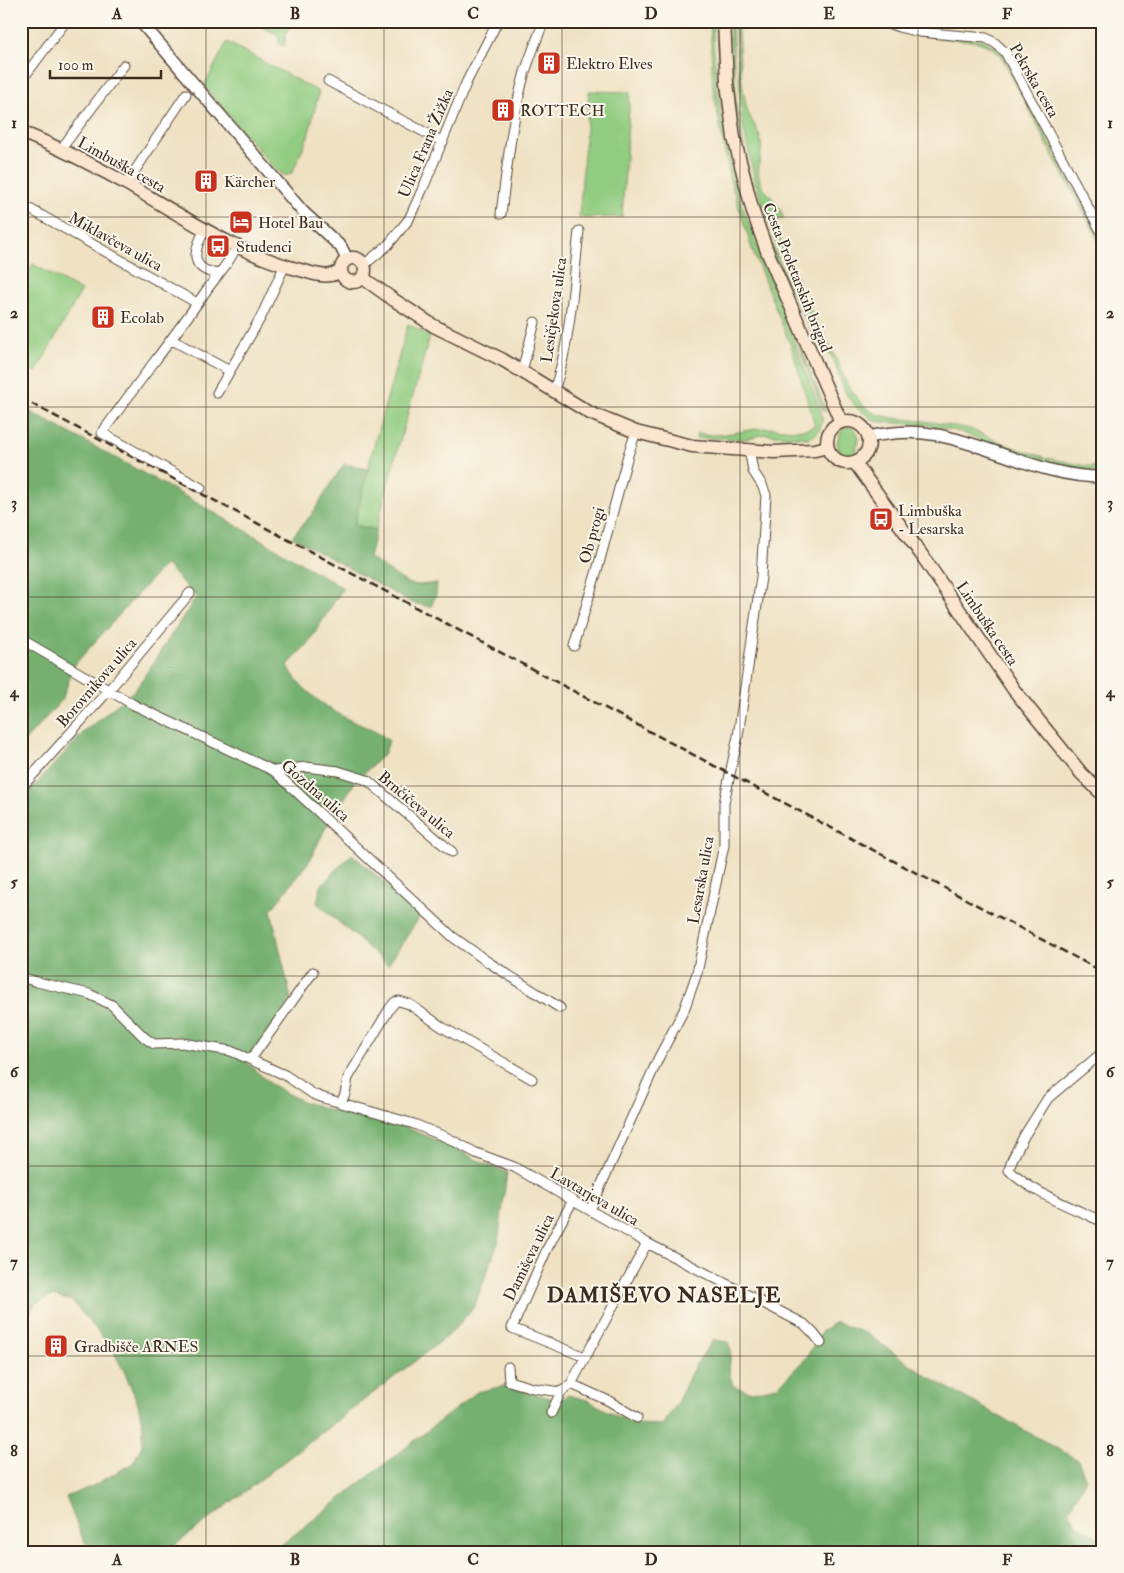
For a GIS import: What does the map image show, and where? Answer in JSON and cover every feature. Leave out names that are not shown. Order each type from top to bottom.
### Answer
[{"type":"main road","name":"Cesta Proletarskih brigad","points":[[724,21],[727,83],[734,138],[753,212],[767,251],[842,422]]},
{"type":"main road","name":"Limbuška cesta","points":[[21,132],[61,149],[236,247],[284,267],[318,275],[329,276],[341,271]]},
{"type":"main road","points":[[357,258],[365,264],[365,274],[359,281],[351,282],[344,279],[341,267],[347,259],[357,258]]},
{"type":"main road","points":[[363,278],[417,316],[522,371],[590,413],[636,432],[692,446],[789,451],[826,447]]},
{"type":"main road","points":[[842,422],[858,424],[866,431],[868,437],[869,443],[865,455],[855,463],[837,462],[826,447],[828,434],[836,424],[842,422]]},
{"type":"main road","name":"Limbuška cesta","points":[[855,463],[921,554],[1014,690],[1081,773],[1103,795]]},
{"type":"street","points":[[21,80],[66,21]]},
{"type":"street","points":[[140,21],[304,212],[341,247],[347,259]]},
{"type":"street","name":"Ulica Frana Žižka","points":[[365,264],[388,245],[409,219],[468,81],[498,21]]},
{"type":"street","points":[[501,214],[512,132],[518,103],[525,74],[544,21]]},
{"type":"street","name":"Pekrska cesta","points":[[883,21],[899,28],[920,32],[986,38],[1005,52],[1103,235]]},
{"type":"street","points":[[21,64],[29,70]]},
{"type":"street","points":[[61,149],[124,65]]},
{"type":"street","points":[[328,81],[443,142]]},
{"type":"street","points":[[126,184],[186,94]]},
{"type":"street","name":"Miklavčeva ulica","points":[[21,204],[197,303]]},
{"type":"street","points":[[205,230],[200,237],[195,255],[197,264],[207,272],[219,274]]},
{"type":"street","name":"Lesičjekova ulica","points":[[554,391],[568,331],[579,231]]},
{"type":"street","points":[[201,488],[102,433],[172,340],[197,303],[227,266],[236,247]]},
{"type":"street","points":[[217,393],[261,316],[284,267]]},
{"type":"street","points":[[522,371],[535,322]]},
{"type":"street","points":[[172,340],[230,371]]},
{"type":"street","name":"Ob progi","points":[[574,646],[636,432]]},
{"type":"street","points":[[868,437],[906,432],[937,435],[985,448],[1043,469],[1068,474],[1103,476]]},
{"type":"street","name":"Lesarska ulica","points":[[590,1210],[691,993],[724,845],[724,803],[738,736],[761,577],[766,495],[762,485],[752,471],[748,449]]},
{"type":"street","name":"Borovnikova ulica","points":[[21,788],[109,690],[190,594]]},
{"type":"street","name":"Gozdna ulica","points":[[21,639],[134,705],[274,771],[453,937],[560,1008]]},
{"type":"street","name":"Brnčičeva ulica","points":[[274,771],[306,767],[338,771],[367,780],[452,852]]},
{"type":"street","points":[[251,1059],[313,972]]},
{"type":"street","name":"Lavtarjeva ulica","points":[[21,977],[89,994],[112,1006],[145,1038],[154,1044],[182,1043],[231,1051],[285,1075],[313,1094],[411,1123],[514,1168],[647,1243],[804,1324],[821,1343]]},
{"type":"street","points":[[341,1103],[348,1078],[390,1008],[395,1002],[399,1001],[409,1004],[442,1027],[532,1079]]},
{"type":"street","points":[[1103,1052],[1048,1098],[1024,1136],[1009,1170],[1016,1178],[1032,1188],[1103,1222]]},
{"type":"street","name":"Damiševa ulica","points":[[573,1200],[547,1249],[512,1328],[585,1357]]},
{"type":"street","points":[[551,1413],[561,1392],[571,1384],[647,1243]]},
{"type":"street","points":[[508,1367],[508,1381],[533,1388],[561,1392]]},
{"type":"street","points":[[571,1384],[609,1401],[637,1418]]},
{"type":"green space","points":[[252,21],[293,21],[286,32],[284,46],[279,44],[279,36]]},
{"type":"green space","points":[[710,21],[713,21],[715,67],[721,113],[741,203],[822,415],[820,429],[809,438],[765,434],[746,439],[696,438],[697,433],[714,435],[767,428],[791,430],[814,426],[792,349],[753,252],[730,179],[713,88]]},
{"type":"green space","points":[[716,21],[718,21],[721,84],[728,119],[805,358],[826,411],[823,411],[778,291],[726,122],[720,85]]},
{"type":"green space","points":[[729,21],[732,21],[736,105],[749,174],[770,239],[820,348],[782,274],[768,240],[748,175],[734,107]]},
{"type":"green space","points":[[735,21],[738,21],[740,65],[748,113],[759,134],[761,143],[758,171],[760,181],[782,213],[783,219],[777,219],[777,230],[782,246],[815,319],[833,352],[848,386],[863,406],[876,414],[893,418],[970,429],[1009,446],[1047,458],[1103,468],[1103,473],[1038,463],[1037,458],[1032,457],[1029,460],[985,444],[977,438],[960,432],[933,426],[875,421],[856,407],[846,394],[832,357],[822,344],[788,272],[769,224],[754,177],[742,121]]},
{"type":"green space","points":[[870,21],[883,25],[983,40],[1000,50],[1103,243],[1103,251],[1001,56],[991,47],[979,42],[896,32]]},
{"type":"green space","points":[[227,42],[319,92],[308,136],[292,173],[285,176],[272,166],[204,86]]},
{"type":"green space","points":[[589,91],[630,92],[622,217],[579,218]]},
{"type":"green space","points":[[33,264],[81,291],[36,372],[21,364],[21,286]]},
{"type":"green space","points":[[408,324],[430,336],[376,530],[354,525]]},
{"type":"green space","points":[[21,407],[183,495],[343,588],[309,642],[288,665],[292,674],[306,690],[324,705],[376,732],[389,741],[385,753],[355,782],[325,829],[310,860],[271,910],[291,999],[247,1063],[272,1085],[301,1101],[330,1110],[354,1112],[398,1124],[454,1148],[485,1164],[507,1172],[498,1243],[474,1307],[449,1335],[166,1552],[90,1552],[66,1497],[95,1485],[133,1463],[142,1445],[143,1428],[138,1404],[126,1375],[111,1347],[72,1301],[52,1296],[36,1303],[31,1312],[21,1317],[21,800],[86,730],[136,689],[196,597],[165,564],[75,664],[62,700],[21,745]]},
{"type":"green space","points":[[843,427],[855,429],[857,433],[858,442],[855,457],[847,457],[839,451],[837,442]]},
{"type":"green space","points":[[344,464],[368,469],[354,525],[376,530],[369,558],[409,584],[437,583],[436,595],[431,607],[412,603],[292,537],[312,514]]},
{"type":"green space","points":[[352,854],[421,915],[388,965],[317,903],[321,885]]},
{"type":"green space","points":[[836,1322],[867,1334],[930,1378],[1078,1460],[1086,1479],[1069,1510],[1076,1524],[1103,1540],[1103,1552],[272,1552],[477,1392],[504,1386],[559,1400],[568,1395],[587,1400],[632,1424],[662,1425],[675,1407],[694,1367],[713,1340],[728,1342],[731,1350],[729,1371],[733,1386],[752,1392],[777,1387],[806,1358],[823,1330]]},
{"type":"railway","points":[[21,398],[1103,972]]},
{"type":"place","name":"Elektro Elves","points":[[549,63]]},
{"type":"place","name":"ROTTECH","points":[[503,110]]},
{"type":"place","name":"Kärcher","points":[[206,181]]},
{"type":"place","name":"Hotel Bau","points":[[241,222]]},
{"type":"place","name":"Studenci","points":[[218,246]]},
{"type":"place","name":"Ecolab","points":[[103,317]]},
{"type":"place","name":"Limbuška - Lesarska","points":[[881,519]]},
{"type":"place","name":"Gradbišče ARNES","points":[[56,1346]]},
{"type":"district","name":"DAMIŠEVO NASELJE","points":[[664,1295]]}]
